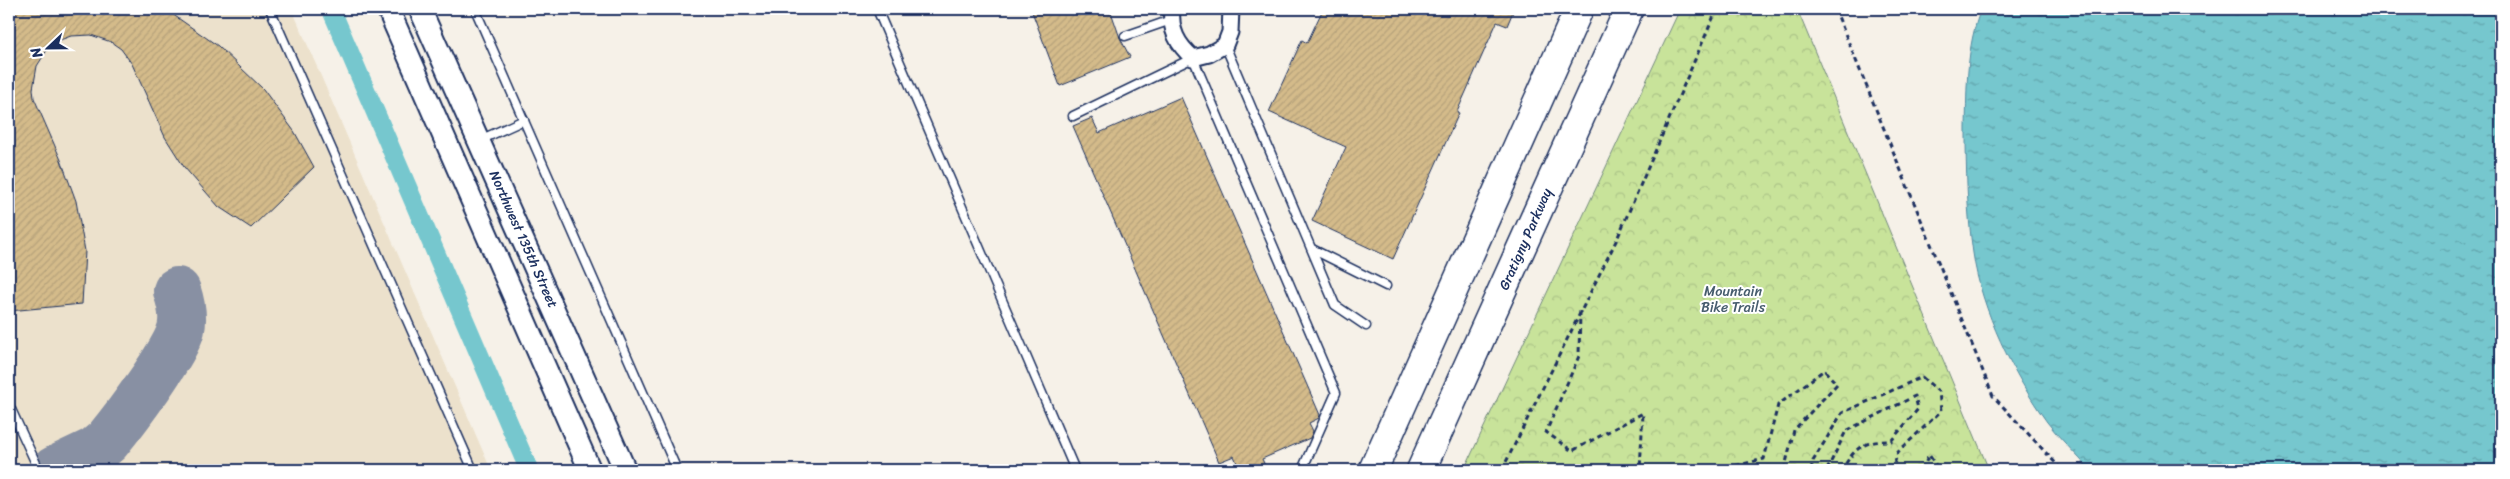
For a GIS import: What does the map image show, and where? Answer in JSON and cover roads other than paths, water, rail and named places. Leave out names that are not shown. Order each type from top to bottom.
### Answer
[{"type":"highway","points":[[1374,470],[1579,9]]},
{"type":"highway","name":"Gratigny Parkway","points":[[1422,470],[1629,9]]},
{"type":"main road","points":[[388,9],[590,470]]},
{"type":"main road","name":"Northwest 135th Street","points":[[420,9],[480,140],[625,470]]},
{"type":"street","points":[[1172,14],[1175,37],[1183,49],[1193,58],[1209,54],[1225,45],[1230,32],[1231,9]]},
{"type":"lane","points":[[270,9],[472,468],[462,470]]},
{"type":"lane","points":[[475,9],[677,470]]},
{"type":"lane","points":[[877,9],[1075,470]]},
{"type":"lane","points":[[1124,36],[1172,14]]},
{"type":"lane","points":[[1225,45],[1335,305],[1366,326]]},
{"type":"lane","points":[[1073,116],[1193,58],[1336,393],[1302,470]]},
{"type":"lane","points":[[480,140],[524,120]]},
{"type":"lane","points":[[1312,248],[1386,286]]},
{"type":"lane","points":[[9,405],[39,470]]},
{"type":"water","points":[[1981,9],[2501,9],[2501,470],[2090,470],[2047,422],[2023,384],[1991,319],[1977,275],[1968,206],[1966,128],[1970,53],[1972,38]]},
{"type":"waterway","points":[[331,9],[529,470]]},
{"type":"park label","name":"Mountain Bike Trails","points":[[1733,300]]}]
